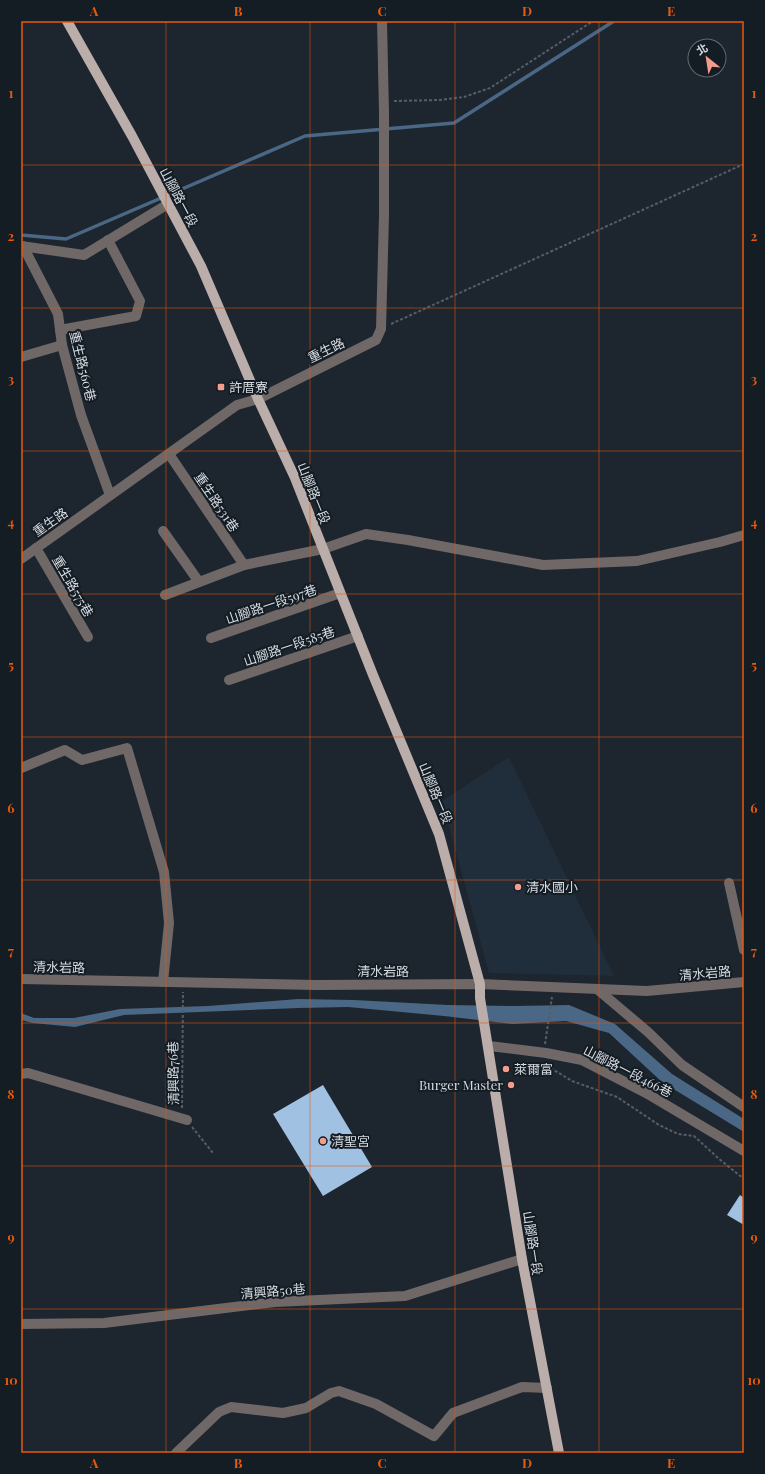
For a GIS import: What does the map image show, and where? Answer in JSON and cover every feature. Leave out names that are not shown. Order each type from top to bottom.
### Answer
[{"type":"main road","name":"山腳路一段","points":[[67,21],[132,136],[201,266],[258,399],[295,478],[340,594],[439,834],[480,984],[480,998],[522,1259],[559,1453]]},
{"type":"street","points":[[381,329],[384,215],[382,21]]},
{"type":"street","points":[[22,246],[84,254],[168,204]]},
{"type":"street","points":[[60,330],[136,316],[140,301],[108,240]]},
{"type":"street","name":"重生路560巷","points":[[22,246],[58,314],[62,345],[81,415],[110,495]]},
{"type":"street","name":"重生路","points":[[21,559],[237,405],[258,399],[376,340],[381,329]]},
{"type":"street","points":[[21,357],[62,345]]},
{"type":"street","name":"重生路531巷","points":[[169,454],[244,565]]},
{"type":"street","points":[[163,531],[200,582]]},
{"type":"street","points":[[166,595],[244,565],[323,549],[366,534],[408,540],[543,565],[637,561],[744,535]]},
{"type":"street","name":"重生路575巷","points":[[36,548],[88,637]]},
{"type":"street","name":"山腳路一段597巷","points":[[211,638],[340,594]]},
{"type":"street","name":"山腳路一段585巷","points":[[229,680],[358,636]]},
{"type":"street","points":[[21,768],[65,750],[82,760],[127,748],[164,872],[169,923],[163,982]]},
{"type":"street","points":[[729,883],[744,950]]},
{"type":"street","name":"清水岩路","points":[[21,979],[317,985],[480,984],[647,991],[744,982]]},
{"type":"street","points":[[597,989],[648,1032],[682,1065],[744,1107]]},
{"type":"street","name":"山腳路一段466巷","points":[[488,1041],[582,1060],[646,1093],[744,1151]]},
{"type":"street","points":[[21,1074],[28,1073],[187,1120]]},
{"type":"street","name":"清興路50巷","points":[[21,1324],[104,1324],[274,1302],[405,1296],[522,1259]]},
{"type":"street","points":[[176,1453],[219,1412],[231,1407],[283,1413],[306,1408],[331,1393],[339,1391],[376,1404],[434,1436],[453,1413],[522,1387],[547,1388]]},
{"type":"path","points":[[384,102],[439,100],[464,97],[490,88],[593,21]]},
{"type":"path","points":[[381,329],[744,164]]},
{"type":"path","name":"清興路76巷","points":[[183,982],[182,1111],[187,1120],[213,1153]]},
{"type":"path","points":[[547,1032],[552,997]]},
{"type":"path","points":[[546,1053],[549,1067],[572,1080],[617,1097],[660,1125],[678,1134],[694,1136],[744,1179]]},
{"type":"shaded area","name":"清水國小","points":[[509,757],[614,976],[489,973],[442,801]]},
{"type":"water","points":[[298,999],[354,1000],[448,1005],[569,1005],[615,1024],[672,1074],[744,1119],[744,1132],[662,1082],[609,1033],[566,1021],[513,1024],[348,1007],[124,1015],[75,1027],[33,1023],[21,1020],[21,1013],[34,1018],[74,1018],[120,1009],[208,1006]]},
{"type":"building","name":"清聖宮","points":[[323,1085],[372,1167],[323,1196],[273,1114]]},
{"type":"building","points":[[740,1195],[744,1198],[744,1225],[727,1215]]},
{"type":"waterway","points":[[21,235],[66,239],[305,136],[454,123],[614,21]]},
{"type":"place","name":"許厝寮","points":[[221,387]]},
{"type":"place","name":"清水國小","points":[[518,887]]},
{"type":"place","name":"萊爾富","points":[[506,1069]]},
{"type":"place","name":"Burger Master","points":[[511,1085]]},
{"type":"place","name":"清聖宮","points":[[323,1141]]}]
